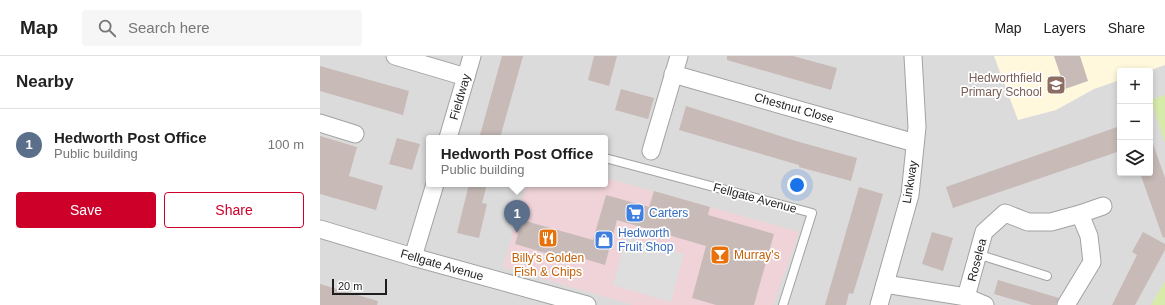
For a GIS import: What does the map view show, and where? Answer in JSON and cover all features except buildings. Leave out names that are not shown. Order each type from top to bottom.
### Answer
[{"type":"street","points":[[395,56],[466,78]]},
{"type":"street","name":"Fieldway","points":[[449,135],[472,56]]},
{"type":"street","points":[[651,151],[679,56]]},
{"type":"street","name":"Linkway","points":[[879,305],[910,195],[917,127],[913,56]]},
{"type":"street","name":"Chestnut Close","points":[[673,74],[915,143]]},
{"type":"street","points":[[320,123],[355,134]]},
{"type":"street","points":[[413,257],[434,187]]},
{"type":"street","name":"Roselea","points":[[966,297],[984,232],[1005,213],[1028,222],[1051,222],[1103,206]]},
{"type":"street","points":[[1066,305],[1092,262],[1089,236],[1080,214]]},
{"type":"street","name":"Fellgate Avenue","points":[[320,229],[413,257],[587,305]]},
{"type":"street","name":"Roselea","points":[[885,284],[966,297],[985,305]]},
{"type":"lane","name":"Fellgate Avenue","points":[[608,159],[812,213],[783,305]]},
{"type":"lane","points":[[977,254],[1047,276]]},
{"type":"shaded area","points":[[320,56],[1165,56],[1165,305],[320,305]]},
{"type":"shaded area","name":"Hedworthfield Primary School","points":[[994,56],[1165,56],[1165,65],[1153,69],[1153,68],[1117,68],[1117,81],[1094,89],[1056,110],[1018,120]]},
{"type":"shaded area","points":[[608,179],[799,232],[773,305],[633,305],[503,267],[526,187],[608,187]]},
{"type":"shaded area","points":[[626,237],[684,254],[671,302],[613,285]]},
{"type":"green space","points":[[1165,95],[1165,143],[1153,106],[1153,99]]},
{"type":"green space","points":[[1165,281],[1165,305],[1151,305]]},
{"type":"place","name":"Hedworthfield Primary School","points":[[1056,85]]},
{"type":"place","name":"Carters","points":[[635,213]]},
{"type":"place","name":"Hedworth Post Office","points":[[517,233]]},
{"type":"place","name":"Billy's Golden Fish & Chips","points":[[548,238]]},
{"type":"place","name":"Hedworth Fruit Shop","points":[[604,240]]},
{"type":"place","name":"Murray's","points":[[720,255]]}]
